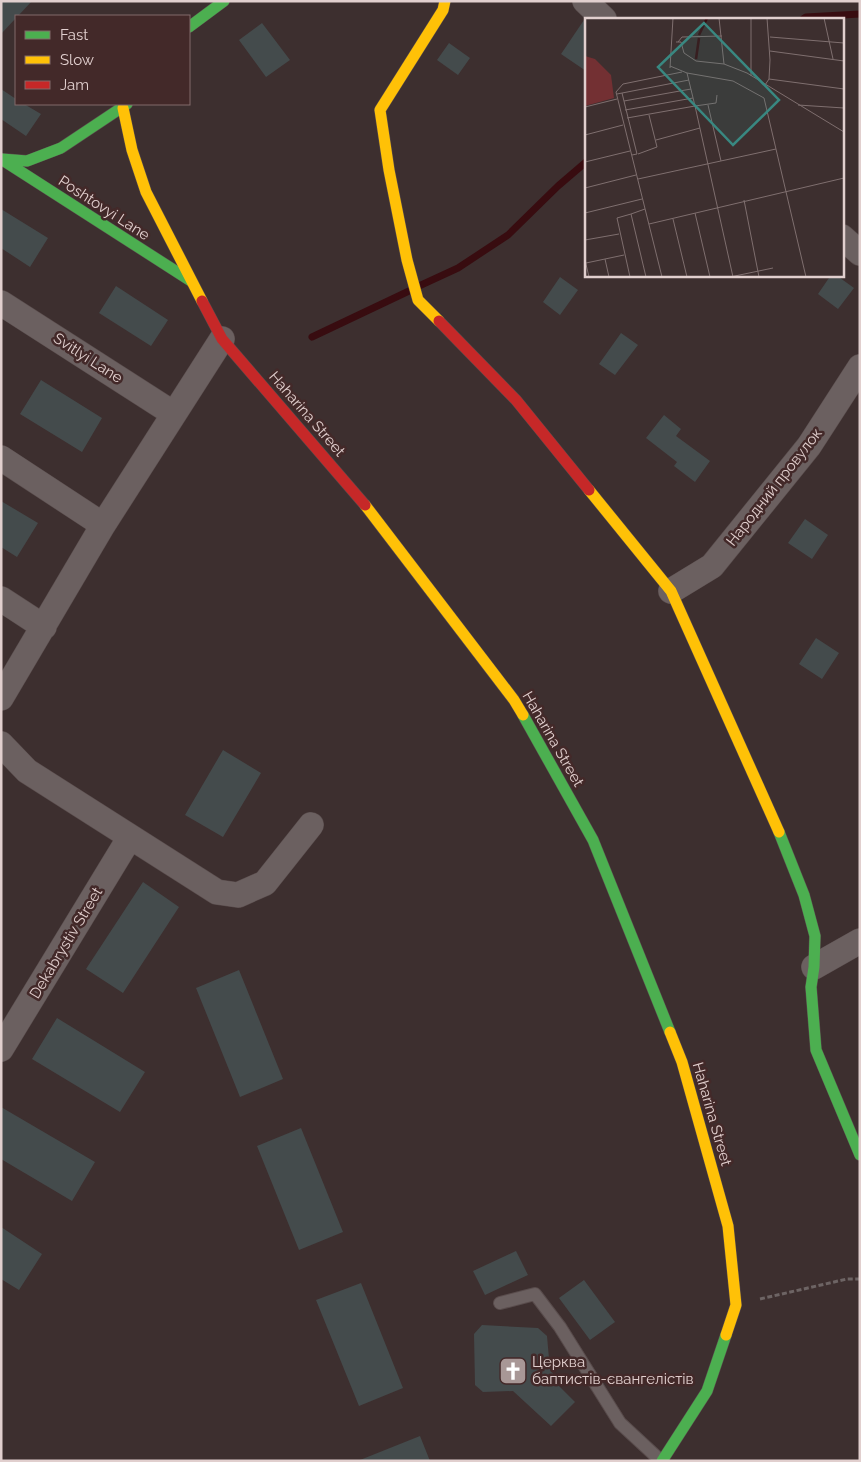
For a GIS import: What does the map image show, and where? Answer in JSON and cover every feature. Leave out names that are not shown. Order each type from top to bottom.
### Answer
[{"type":"main road","points":[[190,26],[224,1]]},
{"type":"main road","points":[[445,1],[443,10],[380,110],[389,170],[409,268],[418,300],[516,400],[671,591],[776,823],[804,895],[815,936],[811,987],[816,1050],[860,1155]]},
{"type":"main road","points":[[2,159],[27,160],[62,148],[122,105]]},
{"type":"main road","name":"Haharina Street","points":[[122,105],[132,150],[146,192],[222,339],[353,489],[514,700],[593,840],[682,1062],[728,1226],[736,1305],[707,1391],[662,1461]]},
{"type":"main road","name":"Poshtovyi Lane","points":[[2,159],[191,282]]},
{"type":"street","points":[[585,1],[603,18]]},
{"type":"street","points":[[844,239],[860,253]]},
{"type":"street","name":"Svitlyi Lane","points":[[1,303],[174,414]]},
{"type":"street","points":[[1,698],[103,525],[222,339]]},
{"type":"street","name":"Народний провулок","points":[[671,591],[712,566],[809,446],[860,367]]},
{"type":"street","points":[[1,458],[103,525]]},
{"type":"street","points":[[1,598],[44,627]]},
{"type":"street","points":[[1,744],[27,771],[217,892],[238,895],[266,883],[311,825]]},
{"type":"street","name":"Dekabrystiv Street","points":[[1,1049],[130,837]]},
{"type":"street","points":[[814,967],[860,941]]},
{"type":"lane","points":[[500,1302],[534,1294],[560,1327],[620,1423],[662,1461]]},
{"type":"path","points":[[736,1305],[847,1279],[860,1279]]},
{"type":"building","points":[[1,1],[32,1],[19,15],[15,15],[15,19],[1,34]]},
{"type":"building","points":[[584,20],[585,70],[561,54]]},
{"type":"building","points":[[262,23],[290,60],[266,77],[239,40]]},
{"type":"building","points":[[449,43],[470,58],[458,75],[437,60]]},
{"type":"building","points":[[1,89],[15,98],[15,105],[26,105],[41,114],[26,136],[1,119]]},
{"type":"building","points":[[1,209],[48,238],[30,267],[1,248]]},
{"type":"building","points":[[830,276],[837,276],[854,288],[838,309],[818,294]]},
{"type":"building","points":[[560,277],[578,290],[560,315],[543,302]]},
{"type":"building","points":[[116,286],[168,320],[151,346],[99,313]]},
{"type":"building","points":[[621,333],[638,345],[615,375],[599,364]]},
{"type":"building","points":[[41,380],[102,418],[82,452],[20,414]]},
{"type":"building","points":[[664,415],[681,429],[676,436],[710,461],[695,482],[674,466],[677,462],[646,438]]},
{"type":"building","points":[[1,501],[38,523],[17,557],[1,547]]},
{"type":"building","points":[[805,519],[828,535],[812,559],[788,543]]},
{"type":"building","points":[[816,638],[839,653],[822,679],[799,664]]},
{"type":"building","points":[[223,750],[261,773],[223,837],[185,815]]},
{"type":"building","points":[[143,882],[179,907],[123,993],[86,969]]},
{"type":"building","points":[[239,970],[283,1079],[240,1097],[196,988]]},
{"type":"building","points":[[57,1018],[145,1072],[120,1112],[32,1059]]},
{"type":"building","points":[[1,1107],[95,1162],[72,1201],[1,1159]]},
{"type":"building","points":[[301,1128],[343,1232],[299,1250],[257,1146]]},
{"type":"building","points":[[1,1227],[42,1254],[19,1290],[1,1279]]},
{"type":"building","points":[[516,1251],[528,1275],[485,1295],[473,1271]]},
{"type":"building","points":[[584,1280],[615,1322],[590,1340],[559,1298]]},
{"type":"building","points":[[361,1283],[403,1388],[359,1406],[316,1300]]},
{"type":"building","name":"Церква баптистів-євангелістів","points":[[482,1325],[538,1328],[547,1336],[550,1370],[557,1378],[554,1381],[575,1402],[551,1426],[513,1391],[483,1392],[475,1385],[474,1334]]},
{"type":"building","points":[[420,1436],[430,1461],[360,1460]]},
{"type":"waterway","points":[[804,18],[860,14]]},
{"type":"waterway","points":[[419,286],[458,268],[508,235],[558,186],[585,163]]},
{"type":"waterway","points":[[312,337],[409,291]]},
{"type":"traffic: fast","points":[[190,26],[224,1]]},
{"type":"traffic: fast","points":[[2,159],[27,161],[61,148],[126,105]]},
{"type":"traffic: fast","points":[[1,159],[191,281]]},
{"type":"traffic: fast","points":[[523,715],[593,840],[670,1032]]},
{"type":"traffic: fast","points":[[779,832],[804,895],[815,936],[811,987],[816,1050],[860,1155]]},
{"type":"traffic: fast","points":[[662,1461],[707,1391],[726,1335]]},
{"type":"traffic: slow","points":[[439,321],[418,300],[407,260],[389,170],[380,110],[443,10],[445,1]]},
{"type":"traffic: slow","points":[[123,108],[132,150],[146,192],[202,301]]},
{"type":"traffic: slow","points":[[589,490],[671,591],[779,832]]},
{"type":"traffic: slow","points":[[365,505],[514,700],[523,715]]},
{"type":"traffic: slow","points":[[670,1032],[682,1062],[728,1226],[736,1305],[726,1335]]},
{"type":"traffic: jam","points":[[202,301],[222,339],[365,505]]},
{"type":"traffic: jam","points":[[439,321],[516,400],[589,490]]},
{"type":"place","name":"Церква баптистів-євангелістів","points":[[513,1371]]}]
